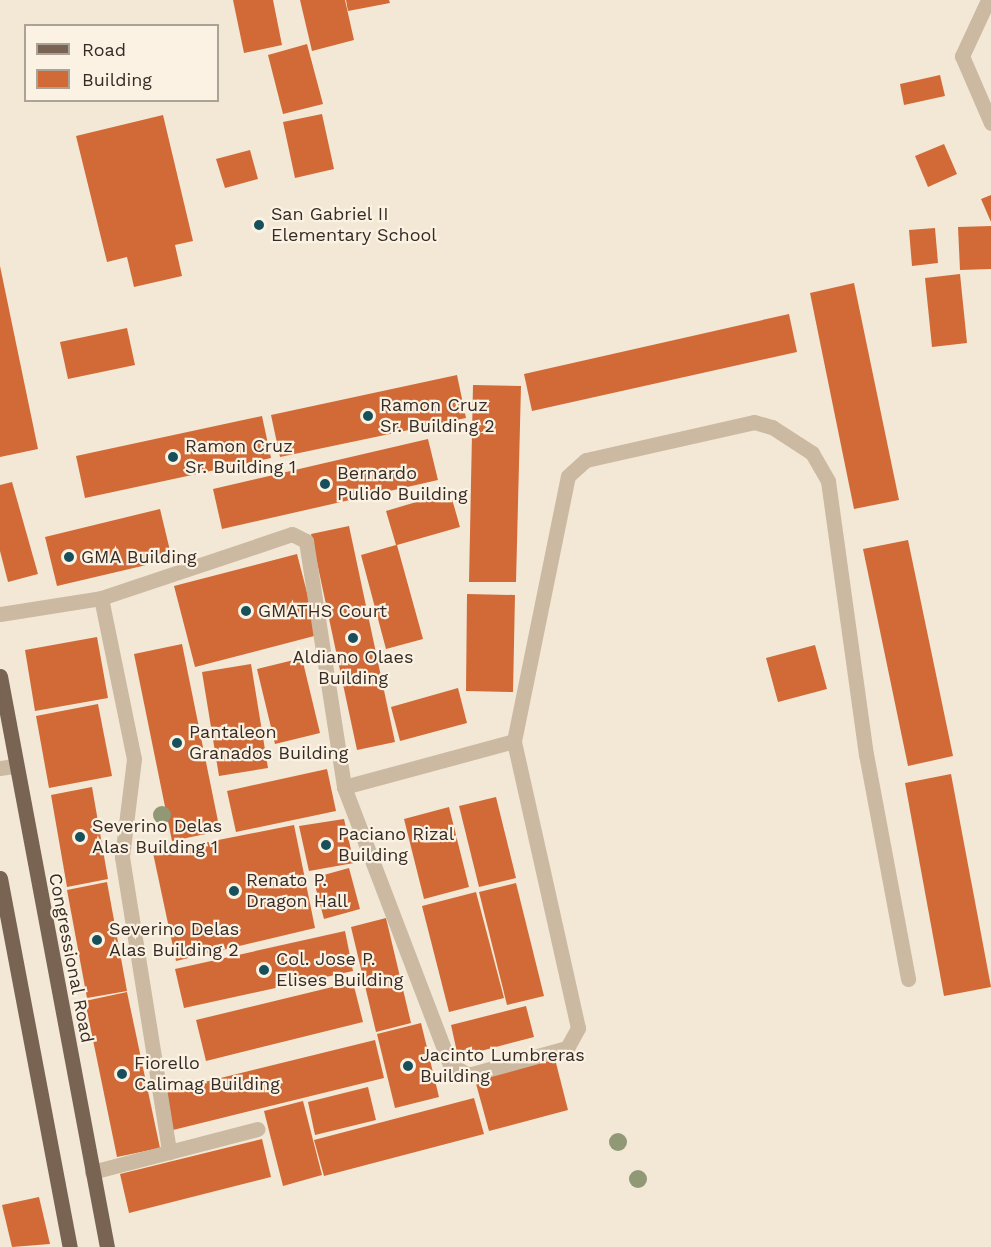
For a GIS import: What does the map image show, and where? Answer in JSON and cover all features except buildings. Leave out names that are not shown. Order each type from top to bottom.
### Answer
[{"type":"main road","name":"Congressional Road","points":[[0,676],[8,767],[107,1247]]},
{"type":"main road","points":[[0,878],[70,1247]]},
{"type":"street","points":[[988,0],[962,56],[991,123]]},
{"type":"street","points":[[0,614],[101,598],[267,540],[292,534],[306,542],[344,787],[450,1064],[468,1075],[567,1048],[578,1028],[514,741],[568,476],[586,460],[754,422],[793,438],[812,453],[828,481],[866,754],[908,979]]},
{"type":"street","points":[[101,598],[134,759],[122,857],[169,1152]]},
{"type":"street","points":[[344,787],[514,741]]},
{"type":"street","points":[[92,1172],[257,1129]]},
{"type":"place","name":"San Gabriel II Elementary School","points":[[259,225]]},
{"type":"place","name":"Ramon Cruz Sr. Building 2","points":[[368,416]]},
{"type":"place","name":"Ramon Cruz Sr. Building 1","points":[[173,457]]},
{"type":"place","name":"Bernardo Pulido Building","points":[[325,484]]},
{"type":"place","name":"GMA Building","points":[[69,557]]},
{"type":"place","name":"GMATHS Court","points":[[246,611]]},
{"type":"place","name":"Aldiano Olaes Building","points":[[353,638]]},
{"type":"place","name":"Pantaleon Granados Building","points":[[177,743]]},
{"type":"place","name":"Severino Delas Alas Building 1","points":[[80,837]]},
{"type":"place","name":"Paciano Rizal Building","points":[[326,845]]},
{"type":"place","name":"Renato P. Dragon Hall","points":[[234,891]]},
{"type":"place","name":"Severino Delas Alas Building 2","points":[[97,940]]},
{"type":"place","name":"Col. Jose P. Elises Building","points":[[264,970]]},
{"type":"place","name":"Jacinto Lumbreras Building","points":[[408,1066]]},
{"type":"place","name":"Fiorello Calimag Building","points":[[122,1074]]}]
